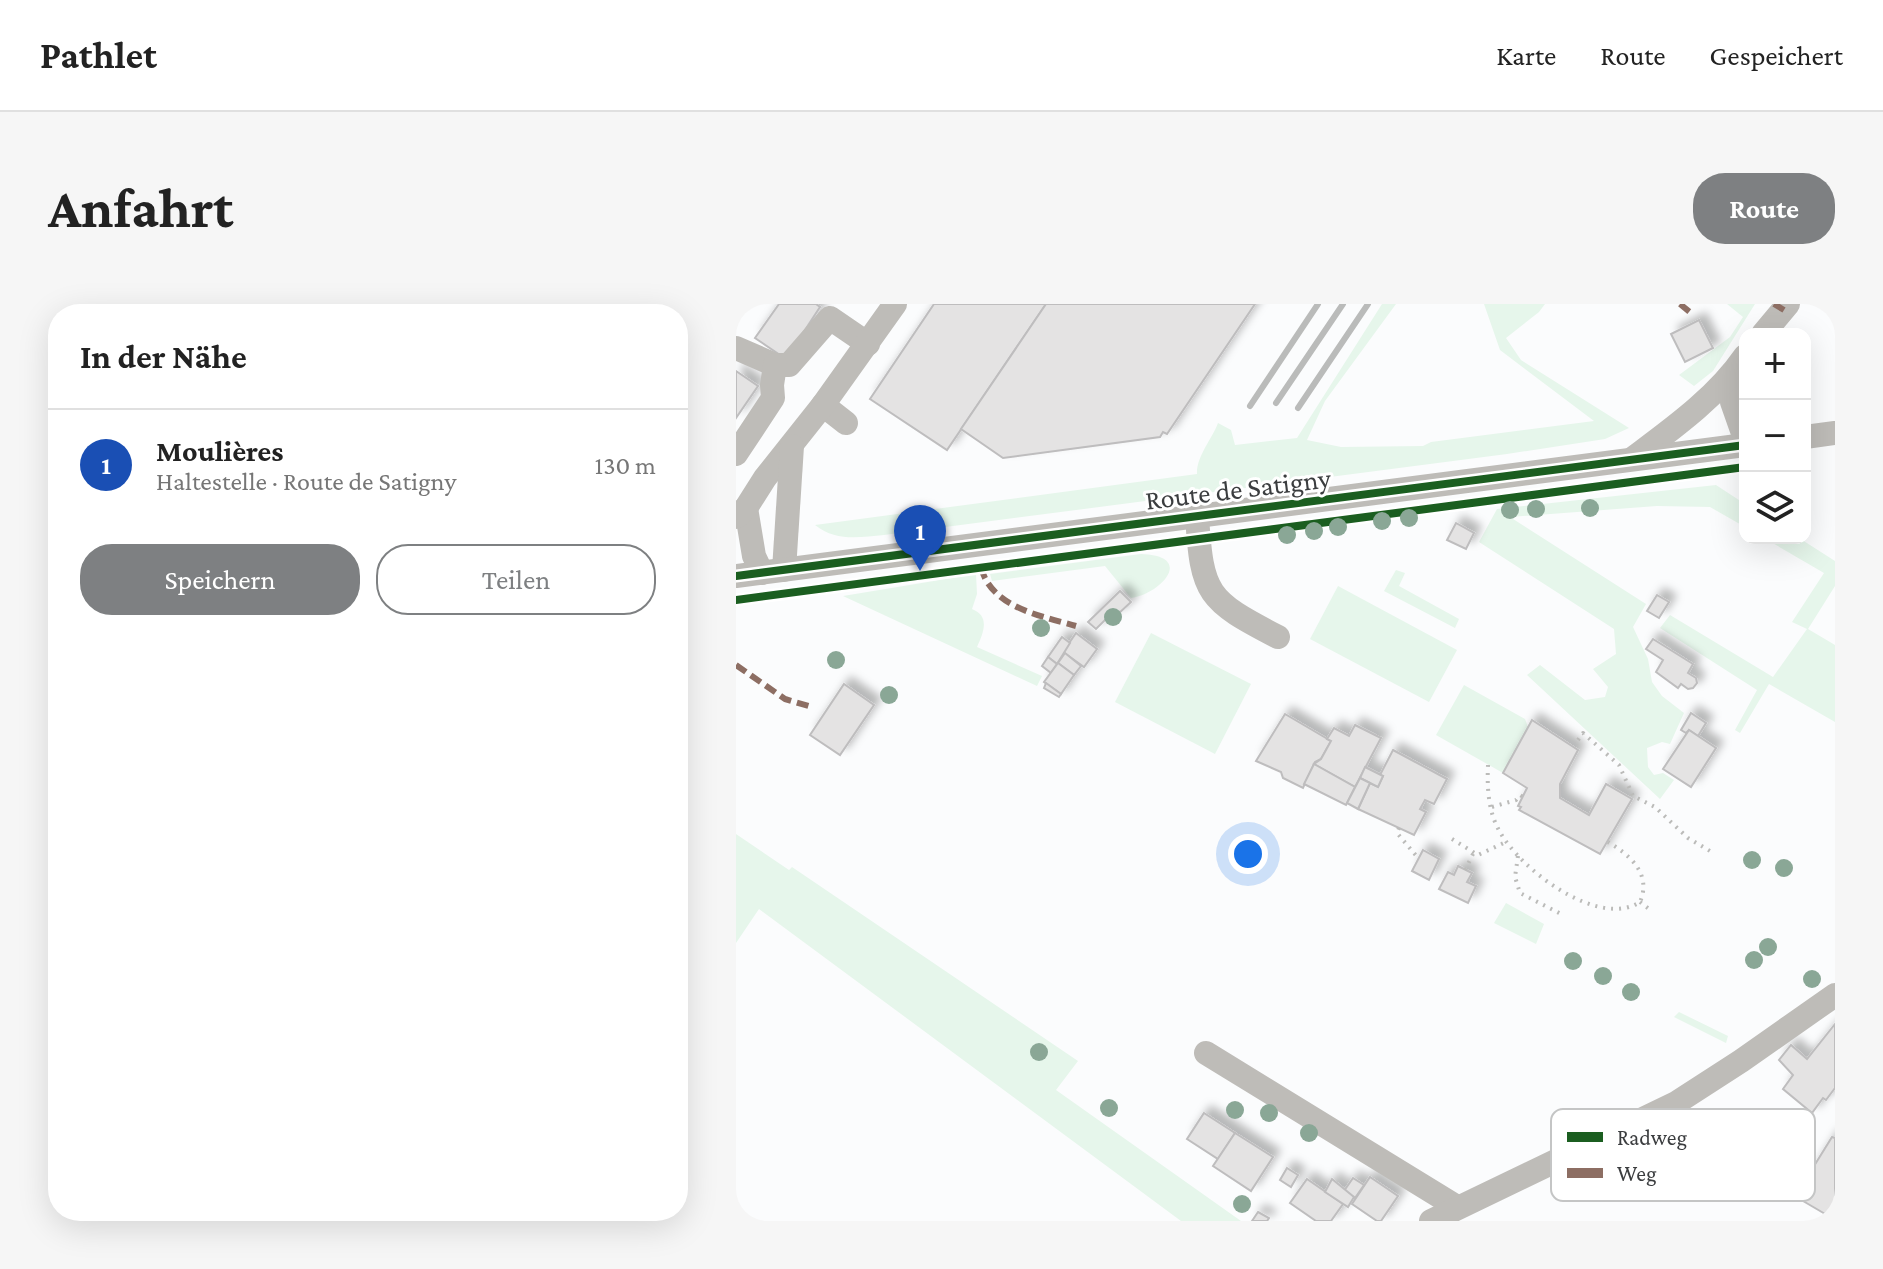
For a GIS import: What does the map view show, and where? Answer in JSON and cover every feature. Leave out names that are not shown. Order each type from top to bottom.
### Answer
[{"type":"street","points":[[792,446],[773,571],[754,556],[741,512],[895,304]]},
{"type":"street","points":[[736,348],[775,365],[789,365],[830,318],[868,344]]},
{"type":"street","points":[[1630,460],[1683,420],[1730,377],[1739,364]]},
{"type":"street","points":[[736,454],[773,398],[775,365]]},
{"type":"street","points":[[1730,377],[1732,402],[1739,422]]},
{"type":"street","points":[[823,405],[846,423]]},
{"type":"street","points":[[1811,436],[1835,433]]},
{"type":"street","name":"Route de Satigny","points":[[736,576],[979,556],[1197,516],[1462,492],[1630,460],[1739,446]]},
{"type":"street","points":[[1197,516],[1199,558],[1208,586],[1222,604],[1278,637]]},
{"type":"street","points":[[1665,1109],[1741,1061],[1835,995]]},
{"type":"street","points":[[1206,1053],[1457,1207]]},
{"type":"street","points":[[1431,1221],[1551,1164]]},
{"type":"path","points":[[1578,740],[1583,733],[1619,765],[1633,796],[1655,807],[1688,838],[1710,851]]},
{"type":"path","points":[[1488,765],[1488,793],[1497,827],[1518,856],[1560,889],[1593,906],[1619,910],[1640,902]]},
{"type":"path","points":[[1492,807],[1516,800],[1520,795],[1523,797]]},
{"type":"path","points":[[1399,828],[1397,833],[1419,859]]},
{"type":"path","points":[[1452,839],[1478,855],[1507,842]]},
{"type":"path","points":[[1608,842],[1624,851],[1640,872],[1644,885],[1640,902]]},
{"type":"path","points":[[1465,870],[1474,852]]},
{"type":"path","points":[[1518,856],[1515,877],[1520,893],[1563,915]]},
{"type":"path","points":[[1640,902],[1649,909]]},
{"type":"green space","points":[[1382,304],[1396,304],[1325,401],[1307,440],[1341,447],[1423,446],[1431,442],[1594,421],[1500,350],[1484,304],[1545,304],[1506,338],[1521,360],[1629,428],[1605,439],[1507,454],[884,535],[840,536],[815,525],[1197,474],[1202,455],[1218,423],[1231,430],[1235,445],[1297,438]]},
{"type":"green space","points":[[1727,304],[1755,304],[1713,371],[1694,386],[1679,375],[1730,337],[1743,317]]},
{"type":"green space","points":[[1716,485],[1739,500],[1739,524],[1710,507],[1657,506],[1510,517],[1646,604],[1633,627],[1648,659],[1652,682],[1662,696],[1684,713],[1670,744],[1662,742],[1647,748],[1648,767],[1654,775],[1663,773],[1674,780],[1660,799],[1527,675],[1540,665],[1585,700],[1605,697],[1608,687],[1593,669],[1616,654],[1614,629],[1479,542],[1497,509]]},
{"type":"green space","points":[[1774,544],[1808,544],[1835,561],[1835,586],[1808,629],[1835,645],[1835,722],[1769,684],[1740,733],[1735,730],[1757,690],[1660,628],[1670,615],[1773,677],[1807,629],[1792,622],[1824,573]]},
{"type":"green space","points":[[1141,554],[1158,556],[1167,561],[1170,568],[1168,576],[1152,590],[1131,598],[1105,566],[992,581],[990,574]]},
{"type":"green space","points":[[1396,570],[1405,573],[1399,586],[1459,619],[1455,628],[1384,591]]},
{"type":"green space","points":[[976,574],[977,594],[972,609],[981,616],[984,625],[977,647],[1042,676],[1037,686],[843,596]]},
{"type":"green space","points":[[1338,586],[1457,650],[1429,702],[1310,639]]},
{"type":"green space","points":[[1151,633],[1251,684],[1215,754],[1115,702]]},
{"type":"green space","points":[[1464,685],[1525,719],[1528,727],[1503,773],[1436,735]]},
{"type":"green space","points":[[736,834],[789,870],[792,867],[1078,1061],[1056,1090],[1241,1221],[1181,1221],[759,909],[736,943]]},
{"type":"green space","points":[[1506,903],[1544,924],[1536,944],[1494,923]]},
{"type":"green space","points":[[1679,1012],[1728,1036],[1726,1043],[1674,1017]]},
{"type":"building","points":[[779,304],[816,304],[820,307],[786,359],[755,338]]},
{"type":"building","points":[[934,304],[1046,304],[947,450],[870,399]]},
{"type":"building","points":[[1046,304],[1255,304],[1167,434],[1163,432],[1160,437],[1003,458],[961,429]]},
{"type":"building","points":[[1699,320],[1713,348],[1685,362],[1671,334]]},
{"type":"building","points":[[736,371],[758,386],[736,418]]},
{"type":"building","points":[[1456,523],[1474,533],[1466,549],[1447,540]]},
{"type":"building","points":[[1120,591],[1131,602],[1117,615],[1114,611],[1096,629],[1088,622]]},
{"type":"building","points":[[1657,595],[1669,602],[1659,618],[1647,611]]},
{"type":"building","points":[[1076,633],[1097,649],[1084,667],[1063,652]]},
{"type":"building","points":[[1062,637],[1070,643],[1057,664],[1048,657]]},
{"type":"building","points":[[1653,639],[1693,664],[1688,673],[1696,678],[1693,688],[1688,689],[1681,684],[1678,688],[1656,672],[1663,660],[1646,649]]},
{"type":"building","points":[[1065,653],[1081,666],[1074,675],[1058,663]]},
{"type":"building","points":[[1048,657],[1057,664],[1051,673],[1042,666]]},
{"type":"building","points":[[1058,663],[1074,675],[1061,694],[1044,682]]},
{"type":"building","points":[[1046,683],[1061,694],[1059,697],[1044,688]]},
{"type":"building","points":[[844,684],[874,705],[840,755],[810,735]]},
{"type":"building","points":[[1691,713],[1706,723],[1698,736],[1689,730],[1686,733],[1681,730]]},
{"type":"building","points":[[1285,714],[1331,741],[1321,759],[1315,762],[1303,788],[1283,778],[1281,772],[1256,761]]},
{"type":"building","points":[[1532,720],[1578,750],[1560,784],[1560,798],[1589,815],[1606,784],[1632,799],[1600,854],[1519,810],[1527,788],[1503,773]]},
{"type":"building","points":[[1355,725],[1381,738],[1355,787],[1314,764],[1321,759],[1331,741],[1327,739],[1334,728],[1349,736]]},
{"type":"building","points":[[1689,730],[1716,748],[1691,787],[1663,769]]},
{"type":"building","points":[[1393,750],[1447,779],[1434,804],[1425,800],[1420,809],[1426,812],[1414,835],[1358,809],[1370,783],[1378,787],[1383,776],[1380,775]]},
{"type":"building","points":[[1314,764],[1355,787],[1346,805],[1304,784]]},
{"type":"building","points":[[1365,767],[1383,776],[1378,787],[1360,778]]},
{"type":"building","points":[[1360,778],[1370,783],[1358,809],[1347,803]]},
{"type":"building","points":[[1423,850],[1439,859],[1429,880],[1412,871]]},
{"type":"building","points":[[1458,866],[1472,873],[1467,882],[1476,886],[1468,903],[1439,889],[1448,872],[1454,875]]},
{"type":"building","points":[[1835,1024],[1835,1088],[1815,1109],[1807,1109],[1783,1089],[1793,1075],[1779,1060],[1791,1045],[1807,1059]]},
{"type":"building","points":[[1204,1113],[1235,1133],[1218,1159],[1187,1139]]},
{"type":"building","points":[[1235,1133],[1273,1157],[1251,1191],[1213,1166]]},
{"type":"building","points":[[1832,1137],[1835,1138],[1835,1213],[1832,1218],[1803,1201],[1815,1201],[1815,1164]]},
{"type":"building","points":[[1287,1168],[1298,1175],[1291,1187],[1280,1180]]},
{"type":"building","points":[[1370,1177],[1398,1196],[1381,1221],[1352,1204]]},
{"type":"building","points":[[1353,1178],[1364,1185],[1355,1198],[1344,1191]]},
{"type":"building","points":[[1307,1179],[1343,1204],[1331,1221],[1316,1221],[1290,1203]]},
{"type":"building","points":[[1332,1179],[1354,1197],[1348,1207],[1325,1192]]},
{"type":"building","points":[[1258,1212],[1269,1218],[1267,1221],[1252,1221]]},
{"type":"railway","points":[[1250,406],[1318,304]]},
{"type":"railway","points":[[1276,403],[1343,304]]},
{"type":"railway","points":[[1298,408],[1368,304]]},
{"type":"marked path","points":[[1680,304],[1691,313]]},
{"type":"marked path","points":[[1774,304],[1784,310]]},
{"type":"marked path","points":[[981,567],[995,592],[1006,601],[1034,614],[1076,626]]},
{"type":"marked path","points":[[736,665],[785,699],[812,707]]},
{"type":"cycle path","points":[[736,576],[1739,446]]},
{"type":"cycle path","points":[[736,600],[1739,468]]},
{"type":"place","name":"Moulières","points":[[920,571]]}]
